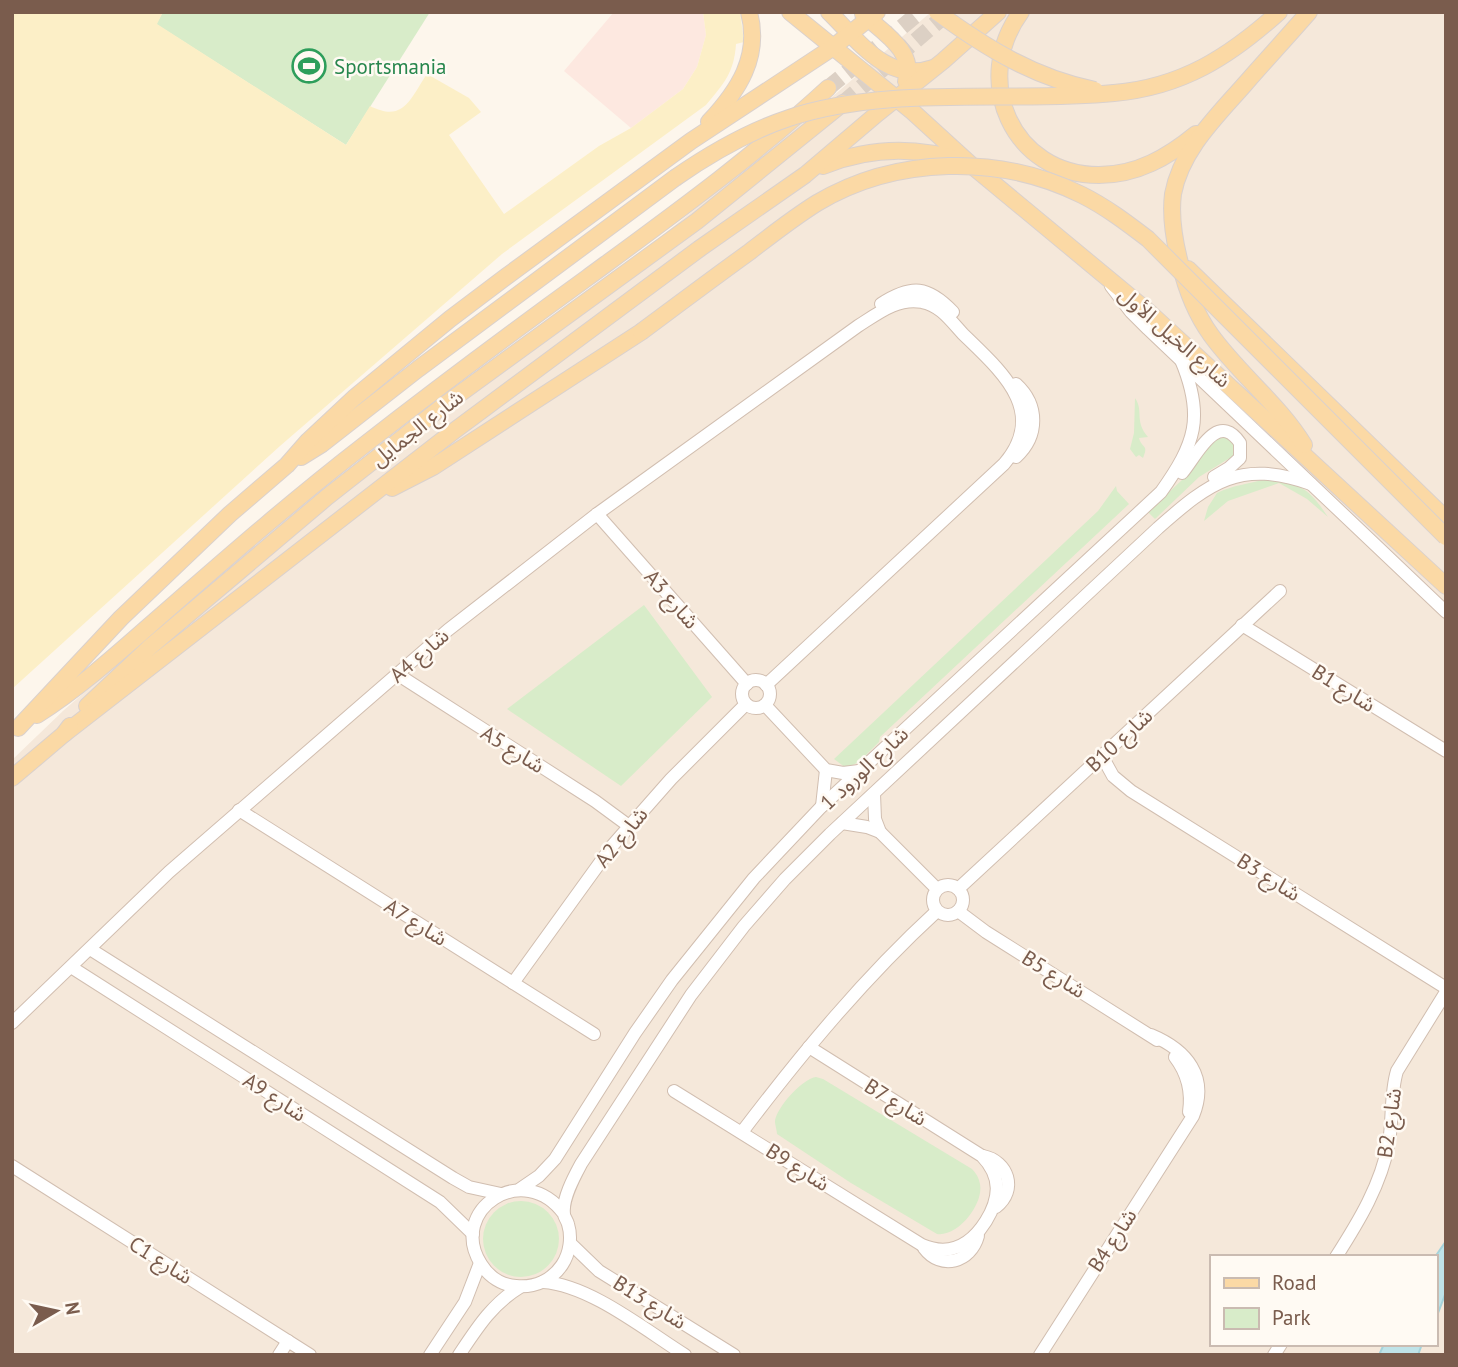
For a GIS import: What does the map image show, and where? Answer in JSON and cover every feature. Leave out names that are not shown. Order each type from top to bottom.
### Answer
[{"type":"main road","points":[[691,141],[728,101],[743,79],[752,46],[749,12]]},
{"type":"main road","name":"شارع الخيل الأول","points":[[790,12],[1103,274],[1236,391],[1446,586]]},
{"type":"main road","points":[[829,12],[882,63],[891,68],[909,72],[937,66]]},
{"type":"main road","points":[[937,12],[995,53],[1023,67],[1053,79],[1114,93]]},
{"type":"main road","points":[[64,734],[454,431],[805,175],[998,12]]},
{"type":"main road","points":[[1021,12],[1010,27],[1000,53],[998,80],[1003,108],[1018,135],[1041,158],[1069,171],[1099,175],[1130,172],[1159,161],[1212,122]]},
{"type":"main road","points":[[287,465],[322,444],[418,369],[675,178],[731,142],[761,128],[792,117],[857,104],[911,99],[1083,96],[1158,86],[1207,66],[1255,33],[1279,12]]},
{"type":"main road","points":[[1309,12],[1212,122],[1191,150],[1180,170],[1171,215],[1185,285],[1197,314],[1247,379],[1286,420],[1311,460]]},
{"type":"main road","points":[[15,730],[121,618],[211,531],[287,465],[338,412],[450,319],[691,141],[832,48],[869,15],[899,47],[906,59],[909,72],[896,99]]},
{"type":"main road","name":"شارع الجمايل","points":[[15,730],[59,701],[97,671],[239,548],[362,447],[717,182],[828,88]]},
{"type":"main road","name":"شارع الجمايل","points":[[12,778],[64,734],[83,709],[151,646],[327,497],[443,406],[696,221],[843,103]]},
{"type":"main road","points":[[805,175],[849,157],[896,149],[946,156],[970,164]]},
{"type":"main road","points":[[374,495],[433,467],[641,332],[818,203],[852,186],[887,175],[962,166],[999,169],[1036,177],[1082,194],[1117,215],[1148,239],[1446,537]]},
{"type":"main road","points":[[1179,260],[1446,519]]},
{"type":"street","points":[[1103,274],[1131,312],[1446,612]]},
{"type":"street","name":"A4 شارع","points":[[12,1023],[169,872],[498,589],[597,514],[858,326],[879,306],[902,292],[927,292],[938,297],[957,316],[980,349],[1004,376],[1022,389],[1033,409],[1034,420],[1029,442],[1014,459],[1004,464],[766,685]]},
{"type":"street","name":"شارع الورود 1","points":[[501,1194],[520,1189],[539,1176],[555,1159],[635,1032],[708,932],[754,877],[822,806],[1161,492],[1187,453],[1192,435],[1193,397],[1181,360]]},
{"type":"street","points":[[1161,492],[1179,477],[1209,437],[1215,433],[1229,433],[1240,443],[1240,458],[1190,494],[1170,517]]},
{"type":"street","name":"شارع الورود 1","points":[[570,1243],[564,1213],[571,1186],[581,1164],[691,995],[764,902],[842,823],[1170,517],[1210,486],[1227,478],[1261,474],[1311,484]]},
{"type":"street","name":"A3 شارع","points":[[597,514],[747,684]]},
{"type":"street","name":"B10 شارع","points":[[958,889],[1280,591]]},
{"type":"street","name":"B1 شارع","points":[[1242,625],[1446,751]]},
{"type":"street","name":"A5 شارع","points":[[397,674],[595,801],[629,826]]},
{"type":"street","points":[[757,680],[766,685],[770,695],[765,705],[755,708],[746,704],[742,693],[747,684],[757,680]]},
{"type":"street","name":"A2 شارع","points":[[513,983],[597,865],[629,826],[686,763],[746,704]]},
{"type":"street","points":[[765,705],[826,770],[843,773],[860,771]]},
{"type":"street","name":"B3 شارع","points":[[1102,756],[1113,776],[1131,791],[1446,990]]},
{"type":"street","points":[[822,806],[826,770]]},
{"type":"street","points":[[874,794],[875,820],[880,832],[937,889]]},
{"type":"street","name":"A7 شارع","points":[[239,810],[594,1034]]},
{"type":"street","points":[[842,823],[880,832]]},
{"type":"street","points":[[948,885],[958,889],[963,901],[958,911],[947,915],[937,911],[932,900],[937,889],[948,885]]},
{"type":"street","points":[[742,1132],[858,989],[937,911]]},
{"type":"street","name":"B5 شارع","points":[[958,911],[986,932],[1151,1035]]},
{"type":"street","name":"A9 شارع","points":[[90,949],[461,1183],[485,1192],[501,1194]]},
{"type":"street","name":"A9 شارع","points":[[71,967],[440,1202],[473,1234]]},
{"type":"street","name":"B2 شارع","points":[[1337,1255],[1367,1205],[1383,1166],[1392,1125],[1397,1072],[1446,990]]},
{"type":"street","name":"B4 شارع","points":[[1040,1355],[1198,1105],[1197,1079],[1185,1056],[1175,1047],[1151,1035]]},
{"type":"street","name":"B7 شارع","points":[[809,1047],[982,1156],[999,1163],[1008,1178],[1006,1195],[979,1232]]},
{"type":"street","name":"B9 شارع","points":[[674,1091],[922,1245],[935,1250],[949,1250],[963,1246],[979,1232]]},
{"type":"street","name":"C1 شارع","points":[[12,1166],[310,1355]]},
{"type":"street","points":[[520,1189],[545,1195],[564,1213]]},
{"type":"street","points":[[501,1194],[485,1206],[475,1224],[473,1234],[476,1253],[480,1263],[493,1278],[520,1287]]},
{"type":"street","points":[[459,1355],[486,1315],[507,1295],[520,1287],[543,1282],[561,1266],[570,1243]]},
{"type":"street","name":"B13 شارع","points":[[570,1243],[599,1271],[734,1355]]},
{"type":"street","points":[[430,1355],[465,1302],[480,1263]]},
{"type":"street","name":"B13 شارع","points":[[543,1282],[564,1285],[584,1293],[685,1355]]},
{"type":"street","points":[[279,1355],[288,1341]]},
{"type":"shaded area","points":[[614,12],[703,12],[706,35],[697,67],[683,89],[631,128],[564,71]]},
{"type":"shaded area","points":[[931,12],[1446,12],[1446,1355],[12,1355],[12,760],[64,710],[316,493],[653,243],[804,121]]},
{"type":"green space","name":"Sportsmania","points":[[163,12],[430,12],[346,145],[156,24]]},
{"type":"green space","points":[[1135,398],[1141,426],[1148,437],[1139,438],[1145,448],[1143,458],[1139,455],[1136,457],[1130,449],[1134,433]]},
{"type":"green space","points":[[1216,435],[1234,440],[1233,456],[1199,477],[1155,519],[1148,512],[1182,480]]},
{"type":"green space","points":[[1265,479],[1296,485],[1309,493],[1328,517],[1307,499],[1279,483],[1228,501],[1204,521],[1208,507],[1217,493]]},
{"type":"green space","points":[[1116,486],[1117,491],[1129,504],[880,737],[879,742],[859,762],[846,768],[834,759],[1098,511]]},
{"type":"green space","points":[[644,605],[712,697],[621,786],[507,709]]},
{"type":"green space","points":[[816,1077],[972,1169],[979,1180],[980,1192],[968,1218],[953,1230],[937,1234],[851,1183],[777,1134],[776,1116],[785,1102],[797,1088]]},
{"type":"green space","points":[[514,1201],[528,1201],[542,1207],[553,1218],[559,1239],[556,1254],[548,1266],[528,1277],[514,1277],[500,1271],[489,1260],[483,1246],[483,1232],[489,1218],[500,1207]]},
{"type":"sand","points":[[12,12],[163,12],[157,24],[346,145],[370,106],[382,111],[398,110],[410,100],[427,74],[469,98],[481,112],[449,135],[504,214],[599,146],[631,128],[683,89],[697,67],[706,35],[703,12],[740,12],[744,42],[736,44],[733,63],[727,77],[706,105],[502,254],[280,446],[12,689]]},
{"type":"water","points":[[1446,1241],[1446,1292],[1437,1316],[1437,1255]]},
{"type":"water","points":[[1383,1346],[1421,1346],[1418,1355],[1379,1355]]},
{"type":"tunnel","points":[[828,88],[920,12]]},
{"type":"tunnel","points":[[843,103],[949,12]]},
{"type":"place","name":"Sportsmania","points":[[309,66]]}]
